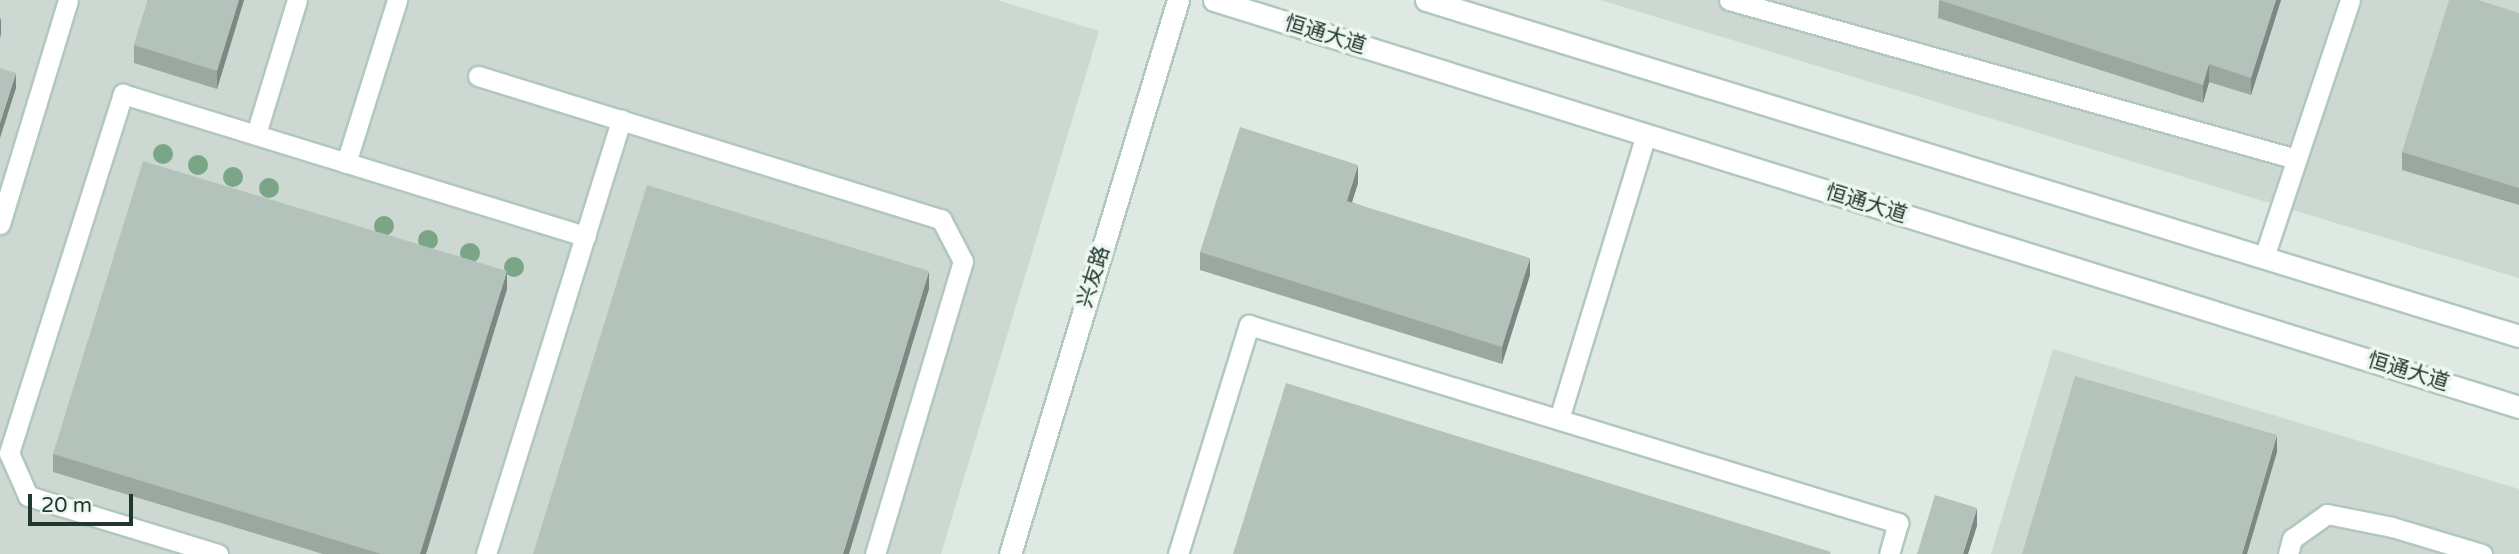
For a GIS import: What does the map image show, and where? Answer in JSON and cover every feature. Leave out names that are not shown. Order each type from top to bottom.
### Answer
[{"type":"main road","name":"兴友路","points":[[1010,554],[1178,0]]},
{"type":"main road","name":"恒通大道","points":[[1214,0],[2519,407]]},
{"type":"main road","points":[[1430,1],[2519,336]]},
{"type":"lane","points":[[0,224],[68,0]]},
{"type":"lane","points":[[256,134],[297,0]]},
{"type":"lane","points":[[346,163],[397,0]]},
{"type":"lane","points":[[1729,0],[2296,159]]},
{"type":"lane","points":[[2264,257],[2350,0]]},
{"type":"lane","points":[[478,76],[941,219],[963,261],[875,554]]},
{"type":"lane","points":[[218,554],[28,496],[9,453],[123,94],[586,236]]},
{"type":"lane","points":[[486,554],[621,120]]},
{"type":"lane","points":[[1559,419],[1646,135]]},
{"type":"lane","points":[[1178,554],[1248,325],[1898,523],[1889,554]]},
{"type":"lane","points":[[2288,554],[2292,540],[2327,514],[2392,527],[2482,554]]},
{"type":"shaded area","points":[[0,0],[997,0],[1099,31],[941,554],[0,554]]},
{"type":"shaded area","points":[[1600,0],[2519,0],[2519,278],[2296,211]]},
{"type":"shaded area","points":[[2053,349],[2519,489],[2519,554],[1991,554]]},
{"type":"building","points":[[148,0],[239,0],[217,71],[134,45]]},
{"type":"building","points":[[1939,0],[2276,0],[2251,78],[2209,64],[2203,85]]},
{"type":"building","points":[[2449,0],[2478,0],[2519,13],[2519,188],[2402,152]]},
{"type":"building","points":[[0,68],[16,73],[0,123]]},
{"type":"building","points":[[1240,127],[1358,165],[1347,201],[1530,258],[1502,347],[1200,252]]},
{"type":"building","points":[[143,161],[507,271],[420,554],[381,554],[53,454]]},
{"type":"building","points":[[647,185],[929,271],[843,554],[533,554]]},
{"type":"building","points":[[2075,376],[2277,435],[2242,554],[2022,554]]},
{"type":"building","points":[[1286,383],[1831,552],[1233,554]]},
{"type":"building","points":[[1935,495],[1977,508],[1963,554],[1917,554]]}]
